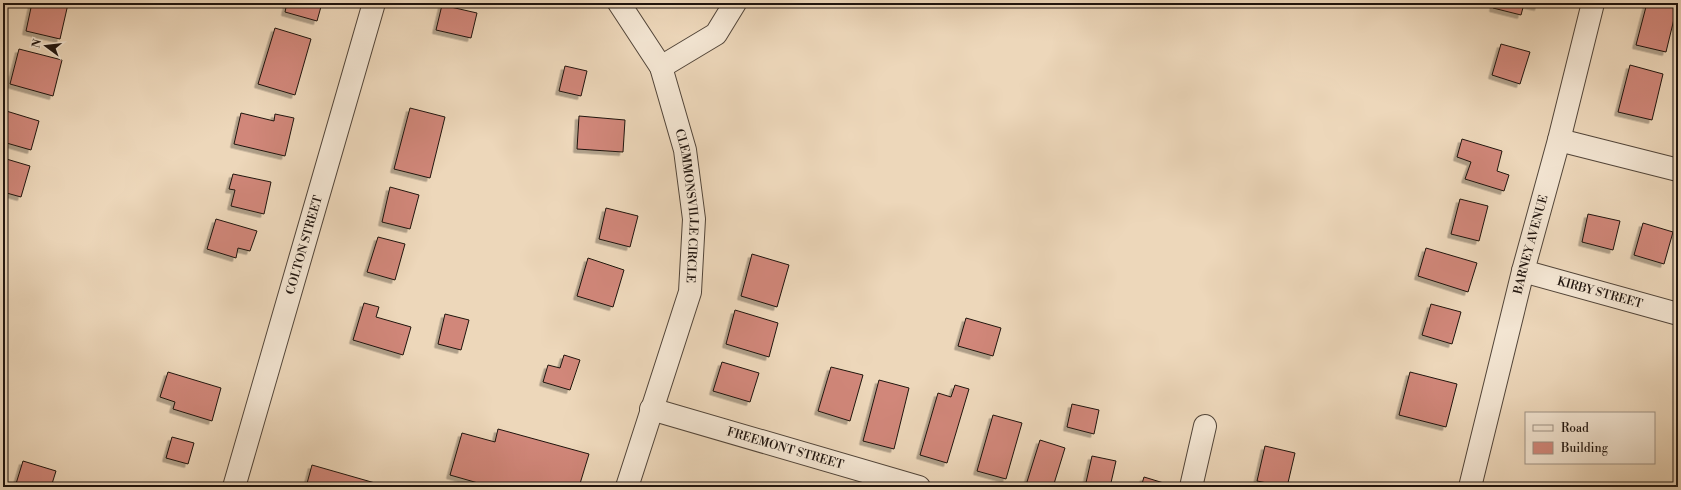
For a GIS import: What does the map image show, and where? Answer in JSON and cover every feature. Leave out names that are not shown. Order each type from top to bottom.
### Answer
[{"type":"street","name":"COLTON STREET","points":[[234,487],[374,3]]},
{"type":"street","name":"CLEMMONSVILLE CIRCLE","points":[[619,3],[661,67],[685,150],[694,219],[690,292],[627,487]]},
{"type":"street","points":[[661,67],[716,34],[735,3]]},
{"type":"street","name":"BARNEY AVENUE","points":[[1470,487],[1523,271],[1559,140],[1593,3]]},
{"type":"street","points":[[1559,140],[1678,170]]},
{"type":"street","name":"KIRBY STREET","points":[[1523,271],[1678,314]]},
{"type":"street","name":"FREEMONT STREET","points":[[652,409],[919,487]]},
{"type":"street","points":[[1191,487],[1205,426]]},
{"type":"building","points":[[32,3],[68,4],[60,39],[26,31]]},
{"type":"building","points":[[287,3],[322,3],[317,21],[285,12]]},
{"type":"building","points":[[1494,3],[1539,3],[1538,7],[1524,4],[1521,15],[1493,8]]},
{"type":"building","points":[[1647,3],[1667,3],[1678,6],[1678,20],[1674,19],[1666,52],[1636,45]]},
{"type":"building","points":[[442,5],[477,13],[471,38],[436,30]]},
{"type":"building","points":[[275,28],[311,39],[295,95],[258,84]]},
{"type":"building","points":[[1501,44],[1530,52],[1520,84],[1492,75]]},
{"type":"building","points":[[19,49],[62,60],[53,96],[10,84]]},
{"type":"building","points":[[1630,65],[1663,74],[1652,120],[1618,112]]},
{"type":"building","points":[[565,66],[587,71],[581,96],[559,91]]},
{"type":"building","points":[[410,108],[445,117],[430,178],[394,169]]},
{"type":"building","points":[[3,110],[39,121],[31,150],[3,142]]},
{"type":"building","points":[[241,113],[274,121],[275,114],[294,118],[285,156],[234,144]]},
{"type":"building","points":[[579,116],[625,120],[623,152],[577,149]]},
{"type":"building","points":[[1462,139],[1502,151],[1497,171],[1509,175],[1504,191],[1465,179],[1471,162],[1457,157]]},
{"type":"building","points":[[3,158],[30,166],[21,197],[3,192]]},
{"type":"building","points":[[233,174],[271,182],[264,214],[231,206],[235,190],[229,189]]},
{"type":"building","points":[[390,187],[419,195],[410,229],[382,222]]},
{"type":"building","points":[[1460,199],[1488,206],[1479,241],[1451,234]]},
{"type":"building","points":[[606,208],[638,216],[630,247],[599,239]]},
{"type":"building","points":[[1588,214],[1620,221],[1613,250],[1582,242]]},
{"type":"building","points":[[216,219],[257,231],[250,251],[238,248],[236,258],[207,249]]},
{"type":"building","points":[[1643,223],[1673,232],[1664,264],[1634,255]]},
{"type":"building","points":[[378,237],[405,244],[395,280],[367,272]]},
{"type":"building","points":[[1426,248],[1477,263],[1468,292],[1418,276]]},
{"type":"building","points":[[752,254],[789,265],[777,307],[741,296]]},
{"type":"building","points":[[588,258],[624,270],[613,307],[577,296]]},
{"type":"building","points":[[364,303],[379,307],[376,317],[411,327],[403,355],[353,340]]},
{"type":"building","points":[[1431,304],[1461,312],[1452,344],[1422,335]]},
{"type":"building","points":[[735,310],[778,323],[769,357],[726,344]]},
{"type":"building","points":[[445,314],[469,320],[461,350],[438,344]]},
{"type":"building","points":[[966,318],[1001,328],[993,356],[958,346]]},
{"type":"building","points":[[564,355],[580,360],[570,390],[543,382],[548,365],[560,368]]},
{"type":"building","points":[[722,362],[759,373],[750,402],[713,391]]},
{"type":"building","points":[[831,367],[863,375],[850,421],[818,411]]},
{"type":"building","points":[[168,372],[221,388],[212,421],[173,409],[175,402],[160,397]]},
{"type":"building","points":[[1410,372],[1457,384],[1446,427],[1399,415]]},
{"type":"building","points":[[879,380],[909,388],[894,449],[863,441]]},
{"type":"building","points":[[955,385],[969,389],[947,463],[920,455],[938,393],[951,397]]},
{"type":"building","points":[[1072,404],[1099,410],[1094,434],[1067,427]]},
{"type":"building","points":[[993,415],[1022,423],[1006,479],[977,471]]},
{"type":"building","points":[[498,429],[589,454],[579,487],[492,487],[450,475],[462,433],[495,442]]},
{"type":"building","points":[[172,437],[194,443],[188,464],[166,458]]},
{"type":"building","points":[[1040,440],[1065,448],[1053,487],[1032,487],[1026,485]]},
{"type":"building","points":[[1265,446],[1295,453],[1287,487],[1257,481]]},
{"type":"building","points":[[1092,456],[1116,461],[1110,487],[1085,487]]},
{"type":"building","points":[[23,461],[56,471],[51,487],[15,487]]},
{"type":"building","points":[[312,465],[389,487],[306,487]]},
{"type":"building","points":[[1144,477],[1167,484],[1166,487],[1141,487]]}]
